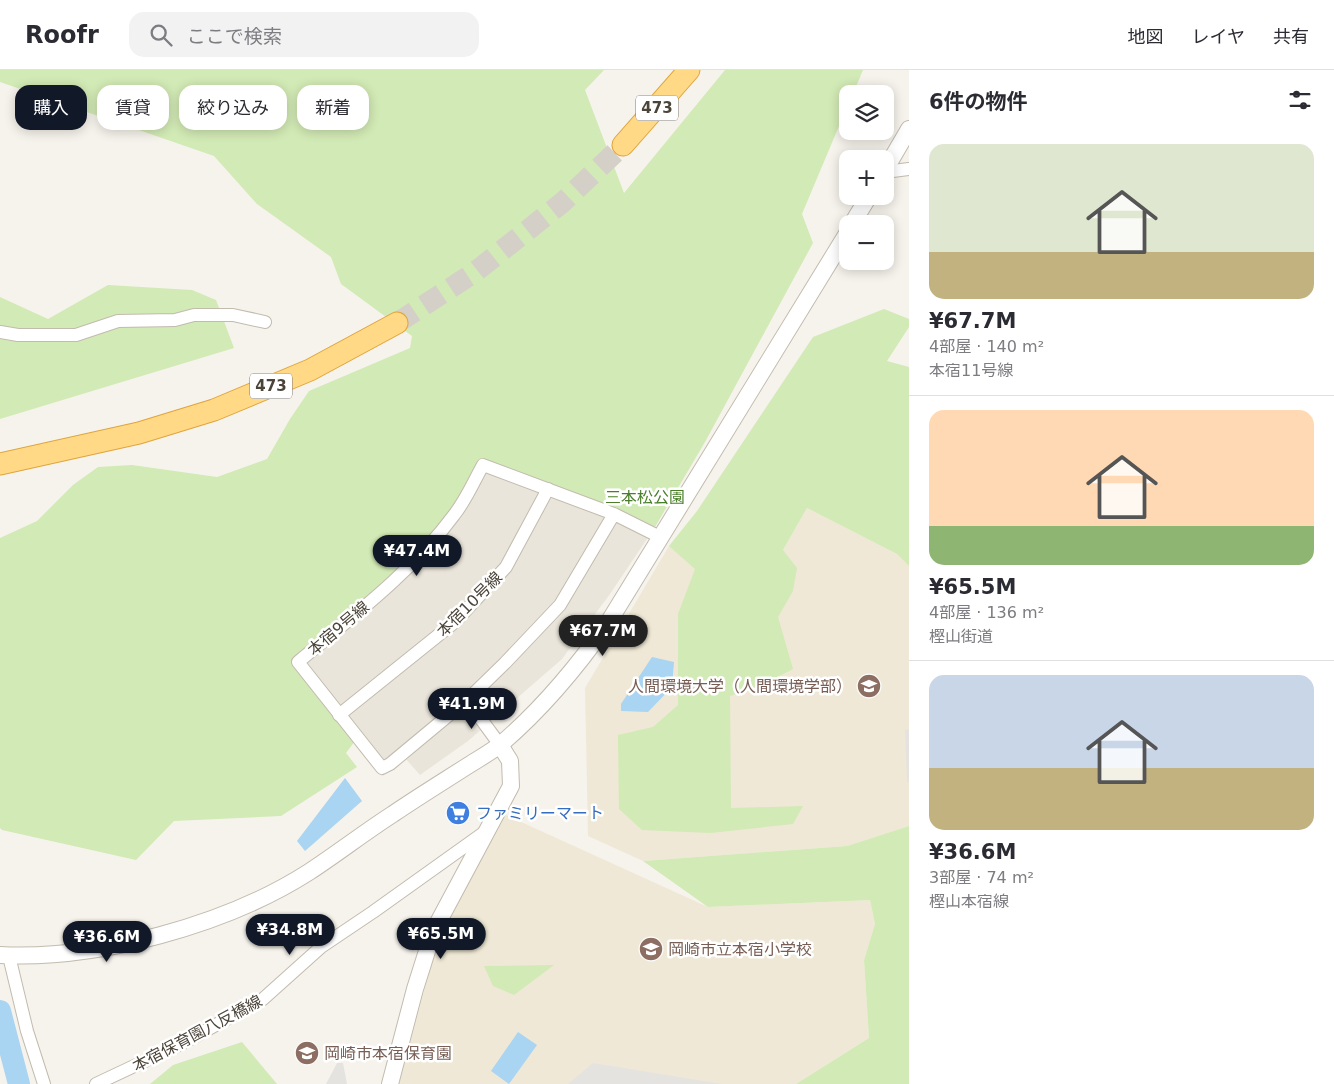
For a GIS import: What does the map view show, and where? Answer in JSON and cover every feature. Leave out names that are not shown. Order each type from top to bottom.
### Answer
[{"type":"highway","name":"473","points":[[623,145],[689,70]]},
{"type":"highway","name":"473","points":[[0,478],[65,460],[139,433],[214,410],[310,370],[397,323]]},
{"type":"highway","name":"473","points":[[0,464],[139,433]]},
{"type":"street","points":[[894,155],[909,129]]},
{"type":"street","points":[[894,170],[909,169]]},
{"type":"street","points":[[44,1084],[5,956],[53,954],[96,949],[202,924],[258,899],[308,873],[393,814],[500,745],[544,704],[581,662],[608,623],[839,247]]},
{"type":"street","points":[[0,332],[18,335],[76,335],[118,321],[175,320],[194,315],[233,315],[265,322]]},
{"type":"street","name":"本宿9号線","points":[[467,700],[390,764],[382,768],[298,662],[354,616],[410,566],[455,514],[483,465],[614,514]]},
{"type":"street","name":"本宿10号線","points":[[339,715],[456,621],[469,608],[506,567],[548,489]]},
{"type":"street","points":[[390,1084],[415,989],[434,932],[511,786],[510,761],[467,700],[506,663],[560,605],[614,514],[660,537]]},
{"type":"street","name":"本宿保育園八反橋線","points":[[96,1084],[183,1043],[263,999],[321,947],[486,832]]},
{"type":"street","points":[[122,1084],[126,1071]]},
{"type":"shaded area","points":[[482,460],[605,505],[655,527],[610,594],[562,659],[468,741],[420,775],[405,758],[383,776],[292,660]]},
{"type":"shaded area","points":[[807,508],[897,554],[909,566],[909,826],[847,846],[643,861],[588,836],[585,688],[669,546],[783,550]]},
{"type":"shaded area","points":[[905,729],[909,730],[909,782],[907,782]]},
{"type":"shaded area","name":"岡崎市立本宿小学校","points":[[506,815],[708,907],[870,900],[875,924],[864,960],[869,1038],[796,1084],[399,1084],[438,939]]},
{"type":"shaded area","points":[[337,1063],[343,1063],[347,1084],[326,1084]]},
{"type":"shaded area","points":[[593,1063],[722,1084],[568,1084]]},
{"type":"green space","name":"三本松公園","points":[[0,70],[604,70],[585,90],[624,193],[725,70],[863,70],[857,85],[839,85],[839,126],[802,214],[813,243],[705,442],[655,527],[605,505],[482,460],[451,510],[407,562],[292,660],[355,741],[346,753],[357,767],[281,816],[174,821],[136,860],[0,828],[0,538],[37,521],[73,485],[98,467],[132,465],[217,477],[267,459],[309,391],[410,348],[412,336],[341,284],[331,257],[257,204],[214,156],[139,130],[169,130],[169,85],[97,85],[97,116],[87,112],[87,85],[15,85],[15,87],[0,82]]},
{"type":"green space","points":[[108,285],[192,290],[216,300],[234,348],[0,419],[0,297],[48,319]]},
{"type":"green space","points":[[884,309],[909,319],[909,327],[887,361],[909,367],[909,566],[897,554],[807,508],[783,550],[797,568],[793,591],[778,617],[793,669],[762,685],[730,696],[731,808],[803,806],[793,824],[710,833],[642,830],[619,809],[618,735],[653,727],[678,705],[678,614],[695,569],[669,546],[697,511],[813,337]]},
{"type":"green space","points":[[909,826],[909,1084],[796,1084],[869,1038],[864,960],[875,924],[870,900],[708,907],[643,861],[847,846]]},
{"type":"green space","points":[[554,965],[514,995],[493,986],[484,966]]},
{"type":"green space","points":[[242,1042],[277,1084],[150,1084],[173,1065]]},
{"type":"water","points":[[652,657],[674,662],[672,687],[648,712],[621,711],[621,704]]},
{"type":"water","points":[[345,778],[362,801],[305,851],[297,841]]},
{"type":"water","points":[[518,1032],[537,1045],[509,1084],[491,1071]]},
{"type":"waterway","points":[[0,1011],[19,1084]]},
{"type":"tunnel","points":[[397,323],[475,272],[563,202],[623,145]]},
{"type":"place","name":"人間環境大学（人間環境学部）","points":[[869,686]]},
{"type":"place","name":"ファミリーマート","points":[[458,813]]},
{"type":"place","name":"岡崎市立本宿小学校","points":[[651,949]]},
{"type":"place","name":"岡崎市本宿保育園","points":[[307,1053]]}]
